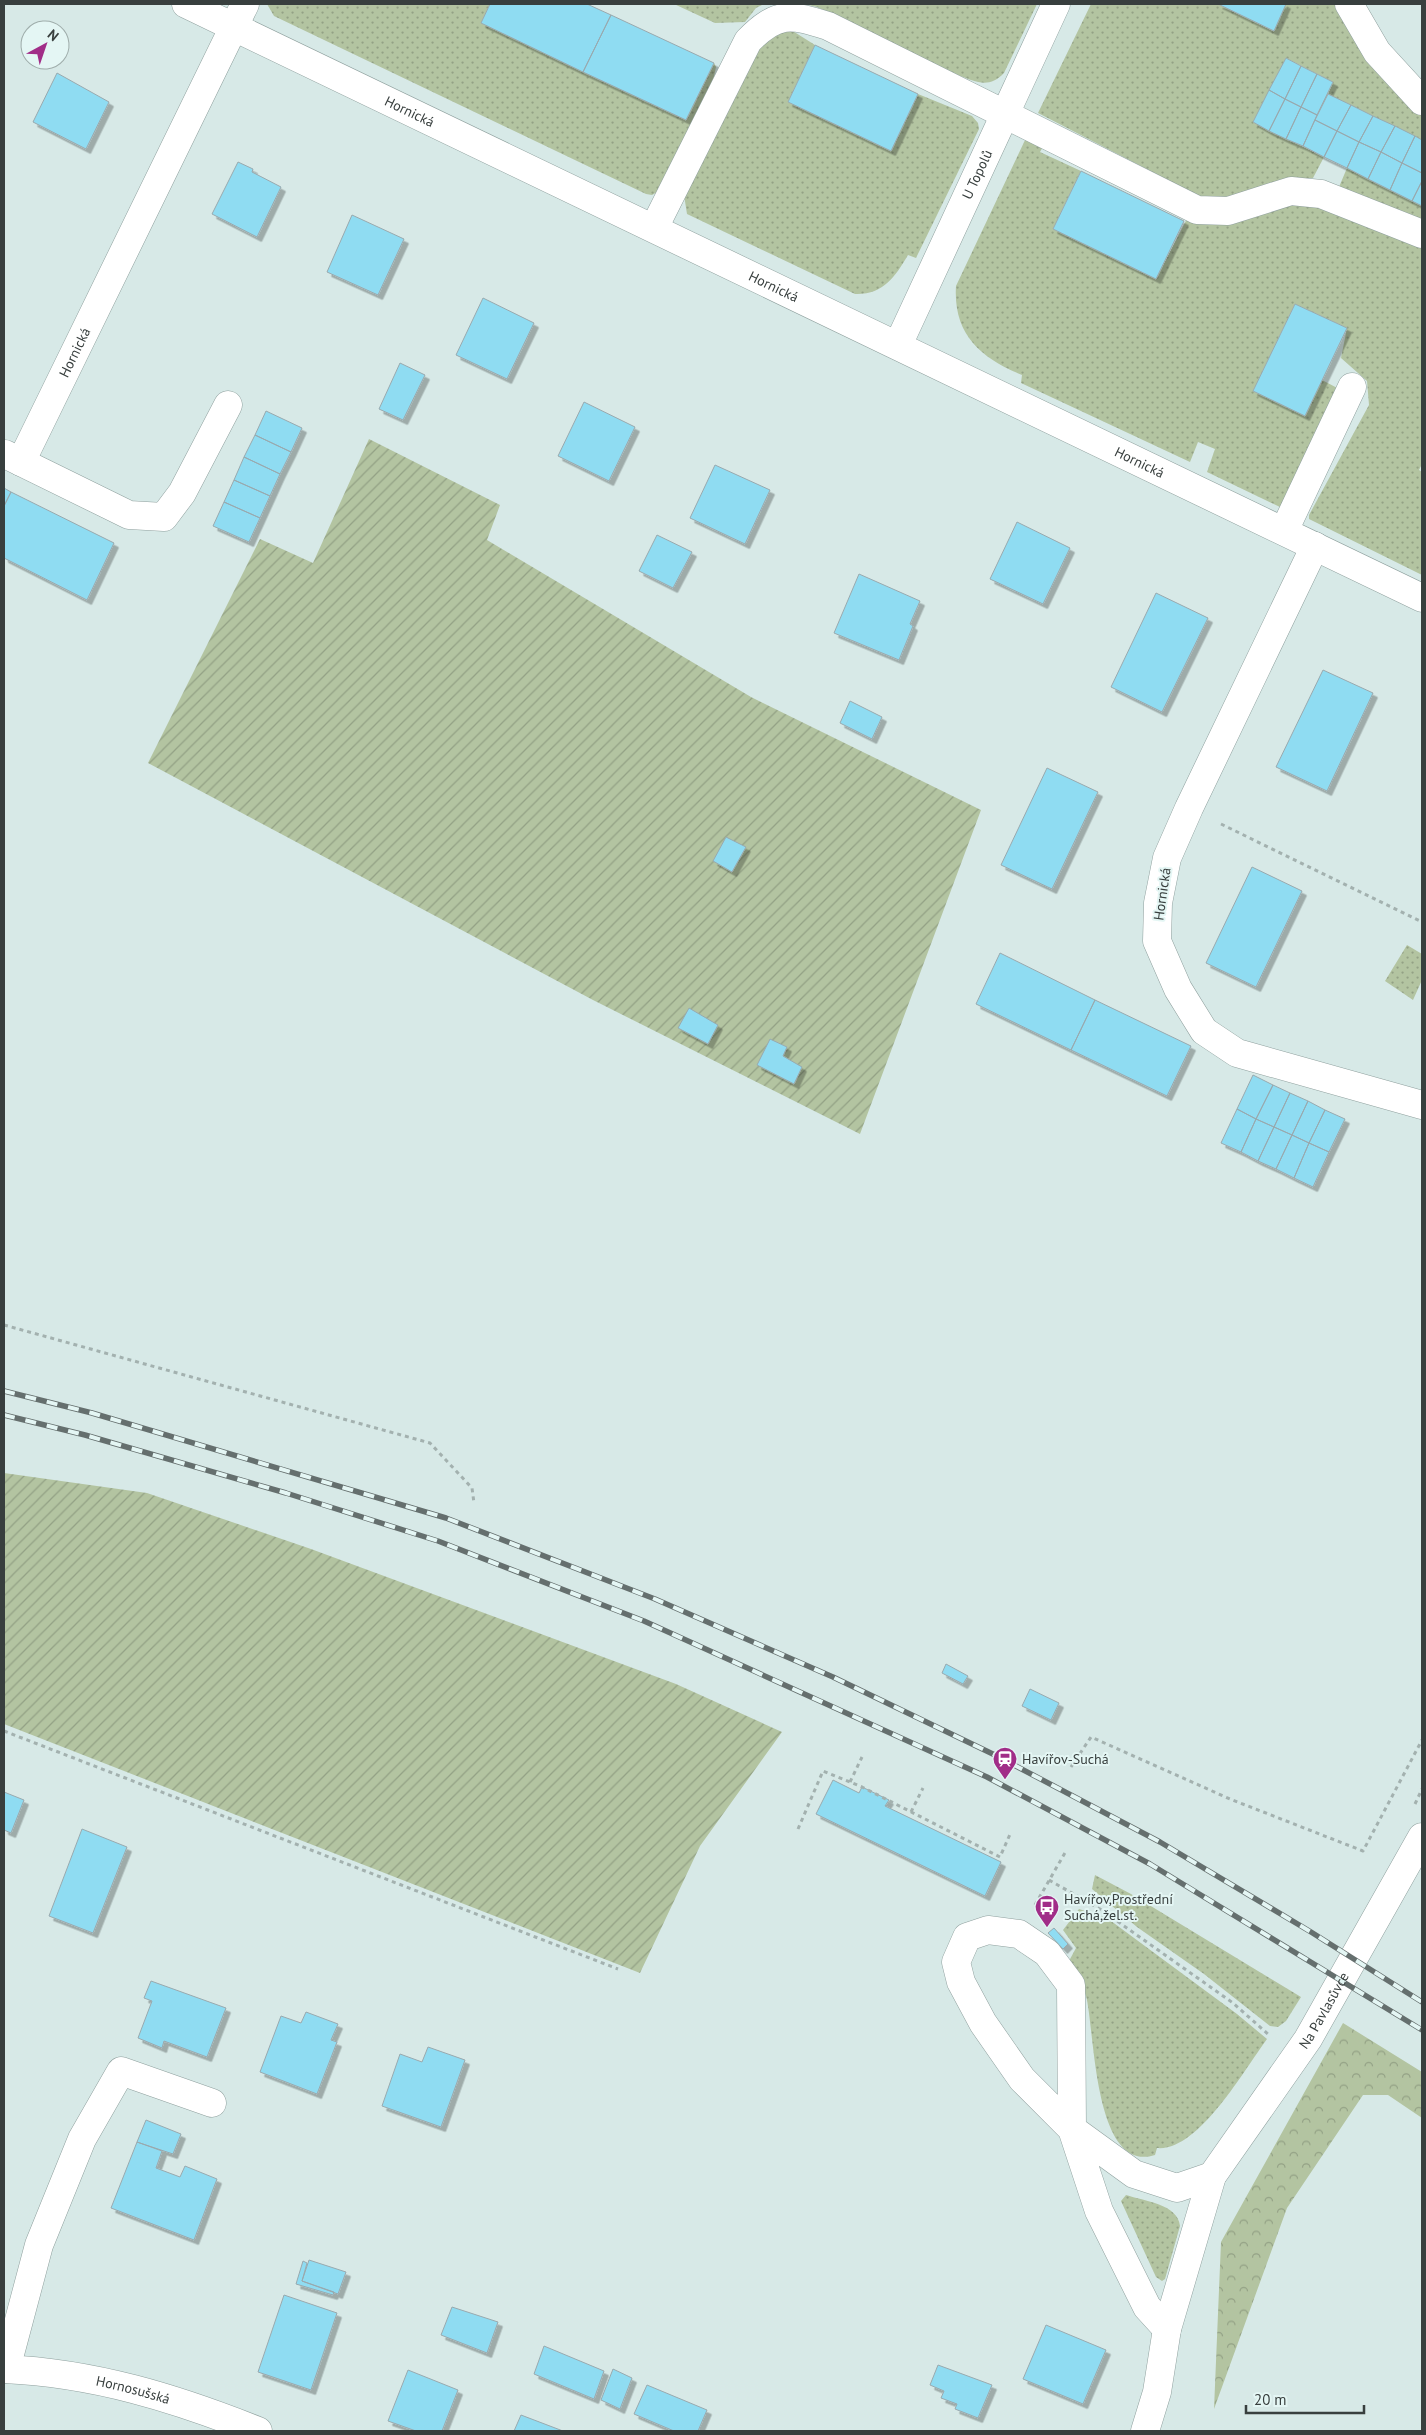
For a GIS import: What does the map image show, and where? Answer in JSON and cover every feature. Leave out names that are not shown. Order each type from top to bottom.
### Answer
[{"type":"street","name":"Hornická","points":[[186,4],[240,15],[654,228],[1422,598]]},
{"type":"street","name":"U Topolů","points":[[898,345],[1004,112],[1056,4]]},
{"type":"street","points":[[1349,4],[1377,52],[1422,101]]},
{"type":"street","name":"Hornická","points":[[12,458],[240,15]]},
{"type":"street","points":[[654,228],[748,41],[763,25],[781,16],[803,18],[828,26],[1004,112],[1197,210],[1228,211],[1291,191],[1322,194],[1422,234]]},
{"type":"street","points":[[1284,532],[1352,388]]},
{"type":"street","points":[[12,458],[129,515],[164,518],[182,493],[228,406]]},
{"type":"street","name":"Hornická","points":[[1315,546],[1189,808],[1167,858],[1158,902],[1157,941],[1178,989],[1204,1031],[1237,1053],[1422,1105]]},
{"type":"street","name":"Na Pavlasůvce","points":[[1167,2329],[1212,2176],[1308,2038],[1422,1837]]},
{"type":"street","points":[[1145,2431],[1157,2392],[1167,2329],[1148,2307],[1099,2210],[1072,2129],[1071,1985],[1047,1953],[1019,1934],[988,1930],[967,1937],[956,1962],[961,1982],[983,2023],[1022,2079],[1072,2129],[1134,2174],[1177,2188],[1212,2176]]},
{"type":"street","points":[[5,2369],[39,2245],[82,2140],[121,2071],[212,2103]]},
{"type":"street","name":"Hornosušská","points":[[5,2369],[62,2373],[166,2397],[258,2431]]},
{"type":"path","points":[[1189,808],[1422,922]]},
{"type":"path","points":[[4,1325],[430,1443],[472,1488],[474,1503]]},
{"type":"path","points":[[4,1730],[618,1969]]},
{"type":"path","points":[[1071,1767],[1091,1737],[1230,1799],[1363,1851],[1422,1740]]},
{"type":"path","points":[[850,1782],[862,1757]]},
{"type":"path","points":[[798,1829],[823,1771],[850,1782],[1000,1857],[1011,1832]]},
{"type":"path","points":[[911,1812],[923,1788]]},
{"type":"path","points":[[1019,1934],[1066,1851]]},
{"type":"path","points":[[1049,1880],[1100,1909],[1233,2003],[1263,2030]]},
{"type":"green space","points":[[267,4],[490,4],[481,23],[686,120],[714,63],[716,67],[713,81],[659,191],[652,195],[646,194],[274,16]]},
{"type":"green space","points":[[674,4],[764,4],[756,8],[745,22],[715,23]]},
{"type":"green space","points":[[804,4],[1037,4],[1004,73],[993,81],[982,83],[958,75],[817,7]]},
{"type":"green space","points":[[1091,4],[1218,4],[1273,31],[1286,4],[1337,4],[1422,111],[1422,140],[1328,94],[1333,82],[1286,58],[1253,122],[1324,157],[1313,178],[1290,178],[1228,200],[1199,196],[1038,113]]},
{"type":"green space","points":[[788,28],[815,45],[788,102],[891,151],[918,94],[972,116],[978,123],[979,129],[916,258],[908,255],[898,271],[887,283],[881,288],[865,294],[855,294],[687,214],[684,195],[758,44]]},
{"type":"green space","points":[[1026,138],[1045,143],[1040,152],[1081,171],[1053,229],[1156,279],[1191,211],[1309,196],[1422,243],[1422,464],[1419,470],[1422,472],[1422,575],[1309,519],[1309,515],[1369,405],[1367,381],[1341,358],[1347,328],[1295,304],[1253,391],[1305,416],[1322,380],[1343,391],[1280,507],[1207,472],[1215,449],[1198,442],[1190,462],[1021,383],[1022,375],[994,361],[972,342],[964,331],[959,318],[956,303],[956,286]]},
{"type":"green space","points":[[1347,168],[1422,205],[1422,221],[1339,187]]},
{"type":"green space","points":[[369,439],[500,505],[487,540],[751,697],[981,810],[860,1134],[593,1000],[148,763],[260,539],[313,563]]},
{"type":"green space","points":[[1407,945],[1422,954],[1422,980],[1413,1000],[1385,981]]},
{"type":"green space","points":[[4,1473],[147,1493],[311,1549],[676,1684],[782,1732],[700,1846],[640,1973],[4,1724]]},
{"type":"green space","points":[[1095,1875],[1131,1894],[1301,1997],[1286,2021],[1278,2027],[1270,2026],[1204,1974],[1137,1927],[1092,1889]]},
{"type":"green space","points":[[1079,1909],[1107,1918],[1237,2014],[1267,2039],[1219,2107],[1204,2123],[1188,2137],[1173,2146],[1157,2148],[1155,2155],[1135,2155],[1119,2143],[1108,2122],[1095,2066],[1086,1996],[1069,1961],[1076,1948],[1063,1930]]},
{"type":"green space","points":[[1343,2023],[1422,2072],[1422,2118],[1388,2095],[1363,2095],[1287,2208],[1214,2409],[1221,2242]]},
{"type":"green space","points":[[1126,2195],[1159,2204],[1167,2208],[1178,2219],[1180,2226],[1165,2279],[1162,2281],[1156,2277],[1121,2201]]},
{"type":"building","points":[[490,4],[587,4],[611,15],[583,72],[481,23]]},
{"type":"building","points":[[1218,4],[1286,4],[1274,31]]},
{"type":"building","points":[[611,15],[714,63],[686,120],[583,72]]},
{"type":"building","points":[[815,45],[918,94],[891,151],[788,102]]},
{"type":"building","points":[[1286,58],[1301,66],[1285,99],[1269,90]]},
{"type":"building","points":[[1301,66],[1317,74],[1301,107],[1285,99]]},
{"type":"building","points":[[57,73],[109,102],[86,149],[33,122]]},
{"type":"building","points":[[1317,74],[1333,82],[1317,115],[1301,107]]},
{"type":"building","points":[[1269,90],[1285,99],[1269,131],[1253,122]]},
{"type":"building","points":[[1328,94],[1351,105],[1337,131],[1315,120]]},
{"type":"building","points":[[1285,99],[1301,107],[1286,139],[1269,131]]},
{"type":"building","points":[[1351,105],[1373,116],[1359,142],[1337,131]]},
{"type":"building","points":[[1301,107],[1317,115],[1303,146],[1286,139]]},
{"type":"building","points":[[1373,116],[1395,126],[1381,152],[1359,142]]},
{"type":"building","points":[[1315,120],[1337,131],[1324,157],[1303,146]]},
{"type":"building","points":[[1395,126],[1415,136],[1402,163],[1381,152]]},
{"type":"building","points":[[1337,131],[1359,142],[1347,168],[1324,157]]},
{"type":"building","points":[[1415,136],[1422,140],[1422,173],[1402,163]]},
{"type":"building","points":[[1359,142],[1381,152],[1368,179],[1347,168]]},
{"type":"building","points":[[1381,152],[1402,163],[1390,190],[1368,179]]},
{"type":"building","points":[[238,162],[253,169],[252,172],[281,187],[257,237],[212,214]]},
{"type":"building","points":[[1402,163],[1422,173],[1422,181],[1412,201],[1390,190]]},
{"type":"building","points":[[1081,171],[1184,221],[1156,279],[1053,229]]},
{"type":"building","points":[[1422,181],[1422,206],[1412,201]]},
{"type":"building","points":[[352,215],[404,239],[378,295],[327,272]]},
{"type":"building","points":[[483,298],[534,323],[507,379],[456,355]]},
{"type":"building","points":[[1295,304],[1347,328],[1305,416],[1253,391]]},
{"type":"building","points":[[400,363],[425,375],[403,420],[379,409]]},
{"type":"building","points":[[584,402],[635,427],[609,481],[558,456]]},
{"type":"building","points":[[266,411],[302,428],[291,452],[255,435]]},
{"type":"building","points":[[255,435],[291,452],[280,474],[244,457]]},
{"type":"building","points":[[244,457],[280,474],[270,496],[234,480]]},
{"type":"building","points":[[715,465],[770,490],[745,544],[690,518]]},
{"type":"building","points":[[234,480],[270,496],[260,518],[224,502]]},
{"type":"building","points":[[4,488],[11,492],[4,506]]},
{"type":"building","points":[[11,492],[114,543],[87,600],[4,558],[4,506]]},
{"type":"building","points":[[224,502],[260,518],[249,542],[213,526]]},
{"type":"building","points":[[1017,522],[1070,548],[1043,604],[990,579]]},
{"type":"building","points":[[657,535],[692,552],[673,588],[639,571]]},
{"type":"building","points":[[859,574],[920,601],[910,624],[913,626],[899,660],[834,633]]},
{"type":"building","points":[[1156,593],[1208,618],[1162,712],[1111,687]]},
{"type":"building","points":[[1323,670],[1373,693],[1327,791],[1276,767]]},
{"type":"building","points":[[850,701],[882,717],[872,739],[840,723]]},
{"type":"building","points":[[1047,768],[1098,792],[1052,889],[1001,865]]},
{"type":"building","points":[[726,837],[746,847],[732,872],[713,861]]},
{"type":"building","points":[[1252,867],[1302,891],[1256,987],[1206,963]]},
{"type":"building","points":[[1000,953],[1095,1000],[1071,1050],[976,1004]]},
{"type":"building","points":[[1095,1000],[1191,1046],[1167,1096],[1071,1050]]},
{"type":"building","points":[[689,1008],[718,1025],[708,1044],[678,1028]]},
{"type":"building","points":[[770,1039],[787,1047],[783,1056],[802,1067],[794,1084],[757,1065]]},
{"type":"building","points":[[1253,1075],[1273,1085],[1256,1119],[1237,1109]]},
{"type":"building","points":[[1273,1085],[1290,1093],[1274,1127],[1256,1119]]},
{"type":"building","points":[[1290,1093],[1308,1101],[1292,1135],[1274,1127]]},
{"type":"building","points":[[1308,1101],[1325,1110],[1309,1143],[1292,1135]]},
{"type":"building","points":[[1237,1109],[1256,1119],[1241,1152],[1221,1143]]},
{"type":"building","points":[[1325,1110],[1345,1119],[1329,1152],[1309,1143]]},
{"type":"building","points":[[1256,1119],[1274,1127],[1258,1161],[1241,1152]]},
{"type":"building","points":[[1274,1127],[1292,1135],[1276,1169],[1258,1161]]},
{"type":"building","points":[[1292,1135],[1309,1143],[1294,1178],[1276,1169]]},
{"type":"building","points":[[1309,1143],[1329,1152],[1313,1187],[1294,1178]]},
{"type":"building","points":[[946,1664],[968,1676],[963,1684],[942,1673]]},
{"type":"building","points":[[1030,1689],[1059,1703],[1051,1720],[1022,1706]]},
{"type":"building","points":[[833,1780],[859,1793],[862,1787],[889,1800],[885,1806],[1001,1862],[985,1896],[816,1814]]},
{"type":"building","points":[[4,1792],[24,1800],[11,1833],[4,1830]]},
{"type":"building","points":[[82,1829],[127,1847],[93,1933],[49,1916]]},
{"type":"building","points":[[1054,1928],[1068,1944],[1063,1949],[1048,1933]]},
{"type":"building","points":[[151,1981],[226,2008],[207,2057],[164,2041],[162,2048],[138,2038],[152,2001],[144,1998]]},
{"type":"building","points":[[306,2012],[338,2024],[331,2040],[337,2042],[317,2094],[260,2072],[281,2016],[301,2023]]},
{"type":"building","points":[[428,2047],[465,2060],[441,2127],[382,2106],[400,2054],[422,2062]]},
{"type":"building","points":[[146,2120],[181,2134],[173,2154],[137,2142]]},
{"type":"building","points":[[137,2142],[162,2151],[156,2168],[180,2177],[185,2166],[217,2179],[194,2240],[111,2208]]},
{"type":"building","points":[[309,2260],[346,2272],[338,2294],[302,2281]]},
{"type":"building","points":[[303,2261],[307,2263],[302,2281],[334,2292],[333,2295],[296,2284]]},
{"type":"building","points":[[284,2295],[337,2313],[311,2390],[258,2372]]},
{"type":"building","points":[[452,2307],[498,2322],[487,2353],[441,2335]]},
{"type":"building","points":[[1046,2325],[1106,2350],[1083,2404],[1023,2379]]},
{"type":"building","points":[[544,2346],[604,2371],[594,2399],[534,2374]]},
{"type":"building","points":[[938,2365],[992,2385],[978,2418],[955,2409],[957,2404],[941,2398],[944,2391],[930,2385]]},
{"type":"building","points":[[613,2369],[632,2378],[620,2409],[601,2400]]},
{"type":"building","points":[[408,2370],[458,2390],[442,2431],[416,2431],[388,2421]]},
{"type":"building","points":[[647,2385],[707,2410],[698,2431],[674,2431],[634,2414]]},
{"type":"building","points":[[521,2415],[563,2431],[514,2431]]},
{"type":"railway","points":[[4,1391],[92,1413],[446,1518],[655,1599],[833,1677],[997,1756],[1160,1842],[1311,1932],[1422,2002]]},
{"type":"railway","points":[[4,1415],[85,1435],[286,1493],[438,1541],[644,1621],[987,1777],[1150,1864],[1422,2030]]},
{"type":"place","name":"Havířov-Suchá","points":[[1005,1780]]},
{"type":"place","name":"Havířov,Prostřední Suchá,žel.st.","points":[[1047,1928]]}]
